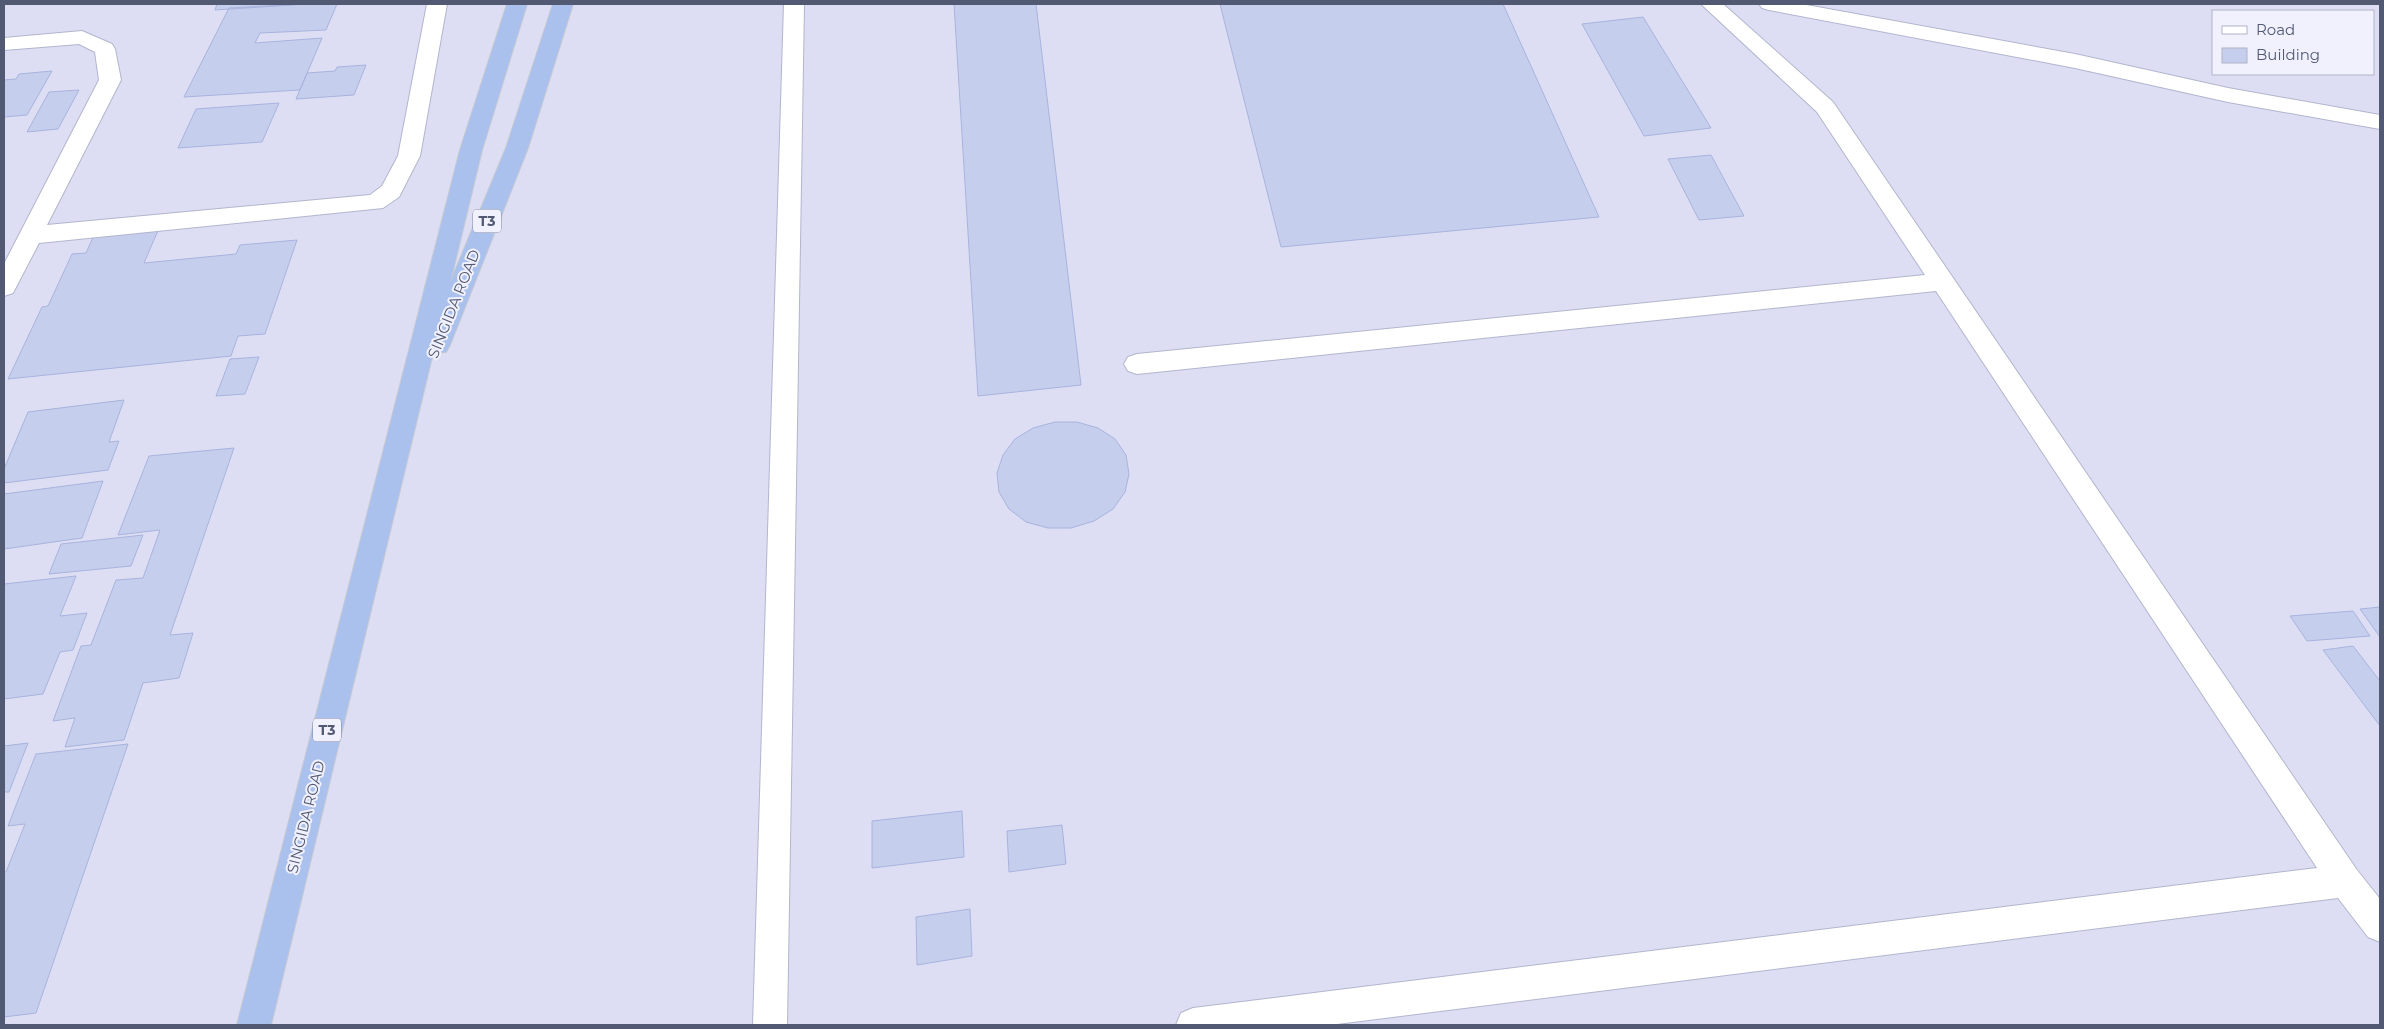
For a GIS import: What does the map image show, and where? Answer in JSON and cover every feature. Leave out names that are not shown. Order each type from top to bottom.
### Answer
[{"type":"highway","name":"SINGIDA ROAD","points":[[254,1025],[471,150],[517,4]]},
{"type":"highway","name":"SINGIDA ROAD","points":[[401,434],[517,148],[563,4]]},
{"type":"street","points":[[31,235],[375,202],[384,198],[391,191],[409,156],[438,4]]},
{"type":"street","points":[[770,1025],[794,4]]},
{"type":"street","points":[[1711,4],[1825,107],[2345,881],[2380,925]]},
{"type":"street","points":[[1769,4],[2075,61],[2228,95],[2380,122]]},
{"type":"street","points":[[4,44],[82,37],[104,49],[110,80],[4,287]]},
{"type":"street","points":[[1137,364],[1941,282]]},
{"type":"street","points":[[1194,1025],[2345,881]]},
{"type":"shaded area","points":[[4,4],[2380,4],[2380,1025],[4,1025]]},
{"type":"building","points":[[217,4],[306,4],[215,10]]},
{"type":"building","points":[[337,4],[326,30],[260,33],[255,43],[322,38],[300,90],[184,97],[229,8]]},
{"type":"building","points":[[954,4],[1036,4],[1081,385],[978,396]]},
{"type":"building","points":[[1220,4],[1503,4],[1599,217],[1281,247]]},
{"type":"building","points":[[1643,17],[1711,128],[1644,136],[1582,24]]},
{"type":"building","points":[[366,65],[354,95],[296,99],[307,73],[335,71],[337,67]]},
{"type":"building","points":[[52,71],[27,115],[4,117],[4,80],[16,79],[19,74]]},
{"type":"building","points":[[79,90],[58,129],[27,132],[49,92]]},
{"type":"building","points":[[279,103],[262,142],[178,148],[196,109]]},
{"type":"building","points":[[1711,155],[1744,216],[1699,220],[1668,159]]},
{"type":"building","points":[[160,226],[144,263],[236,254],[240,245],[297,240],[265,334],[238,336],[231,356],[8,379],[42,307],[48,306],[72,254],[86,253],[95,233]]},
{"type":"building","points":[[259,357],[245,394],[216,396],[230,359]]},
{"type":"building","points":[[124,400],[109,442],[119,441],[108,470],[4,483],[4,469],[28,412]]},
{"type":"building","points":[[1055,422],[1077,422],[1098,428],[1115,439],[1126,455],[1129,474],[1125,492],[1113,509],[1094,521],[1071,528],[1048,528],[1026,522],[1009,509],[999,492],[997,473],[1003,455],[1015,439],[1033,428]]},
{"type":"building","points":[[234,448],[170,635],[193,633],[179,678],[143,683],[124,740],[65,747],[75,718],[53,721],[81,646],[91,645],[116,580],[143,578],[160,530],[118,535],[149,456]]},
{"type":"building","points":[[103,481],[82,538],[4,549],[4,494]]},
{"type":"building","points":[[143,535],[131,566],[49,574],[61,544]]},
{"type":"building","points":[[76,576],[60,616],[87,613],[73,650],[60,652],[43,694],[4,699],[4,584]]},
{"type":"building","points":[[2380,607],[2380,637],[2360,609]]},
{"type":"building","points":[[2353,611],[2370,636],[2307,641],[2290,616]]},
{"type":"building","points":[[2353,646],[2380,681],[2380,726],[2323,650]]},
{"type":"building","points":[[28,743],[9,792],[4,792],[4,746]]},
{"type":"building","points":[[128,744],[36,1013],[4,1017],[4,872],[6,872],[25,824],[8,826],[36,754]]},
{"type":"building","points":[[962,811],[964,857],[872,868],[872,821]]},
{"type":"building","points":[[1062,825],[1066,864],[1009,872],[1007,831]]},
{"type":"building","points":[[970,909],[972,956],[917,965],[916,917]]}]
